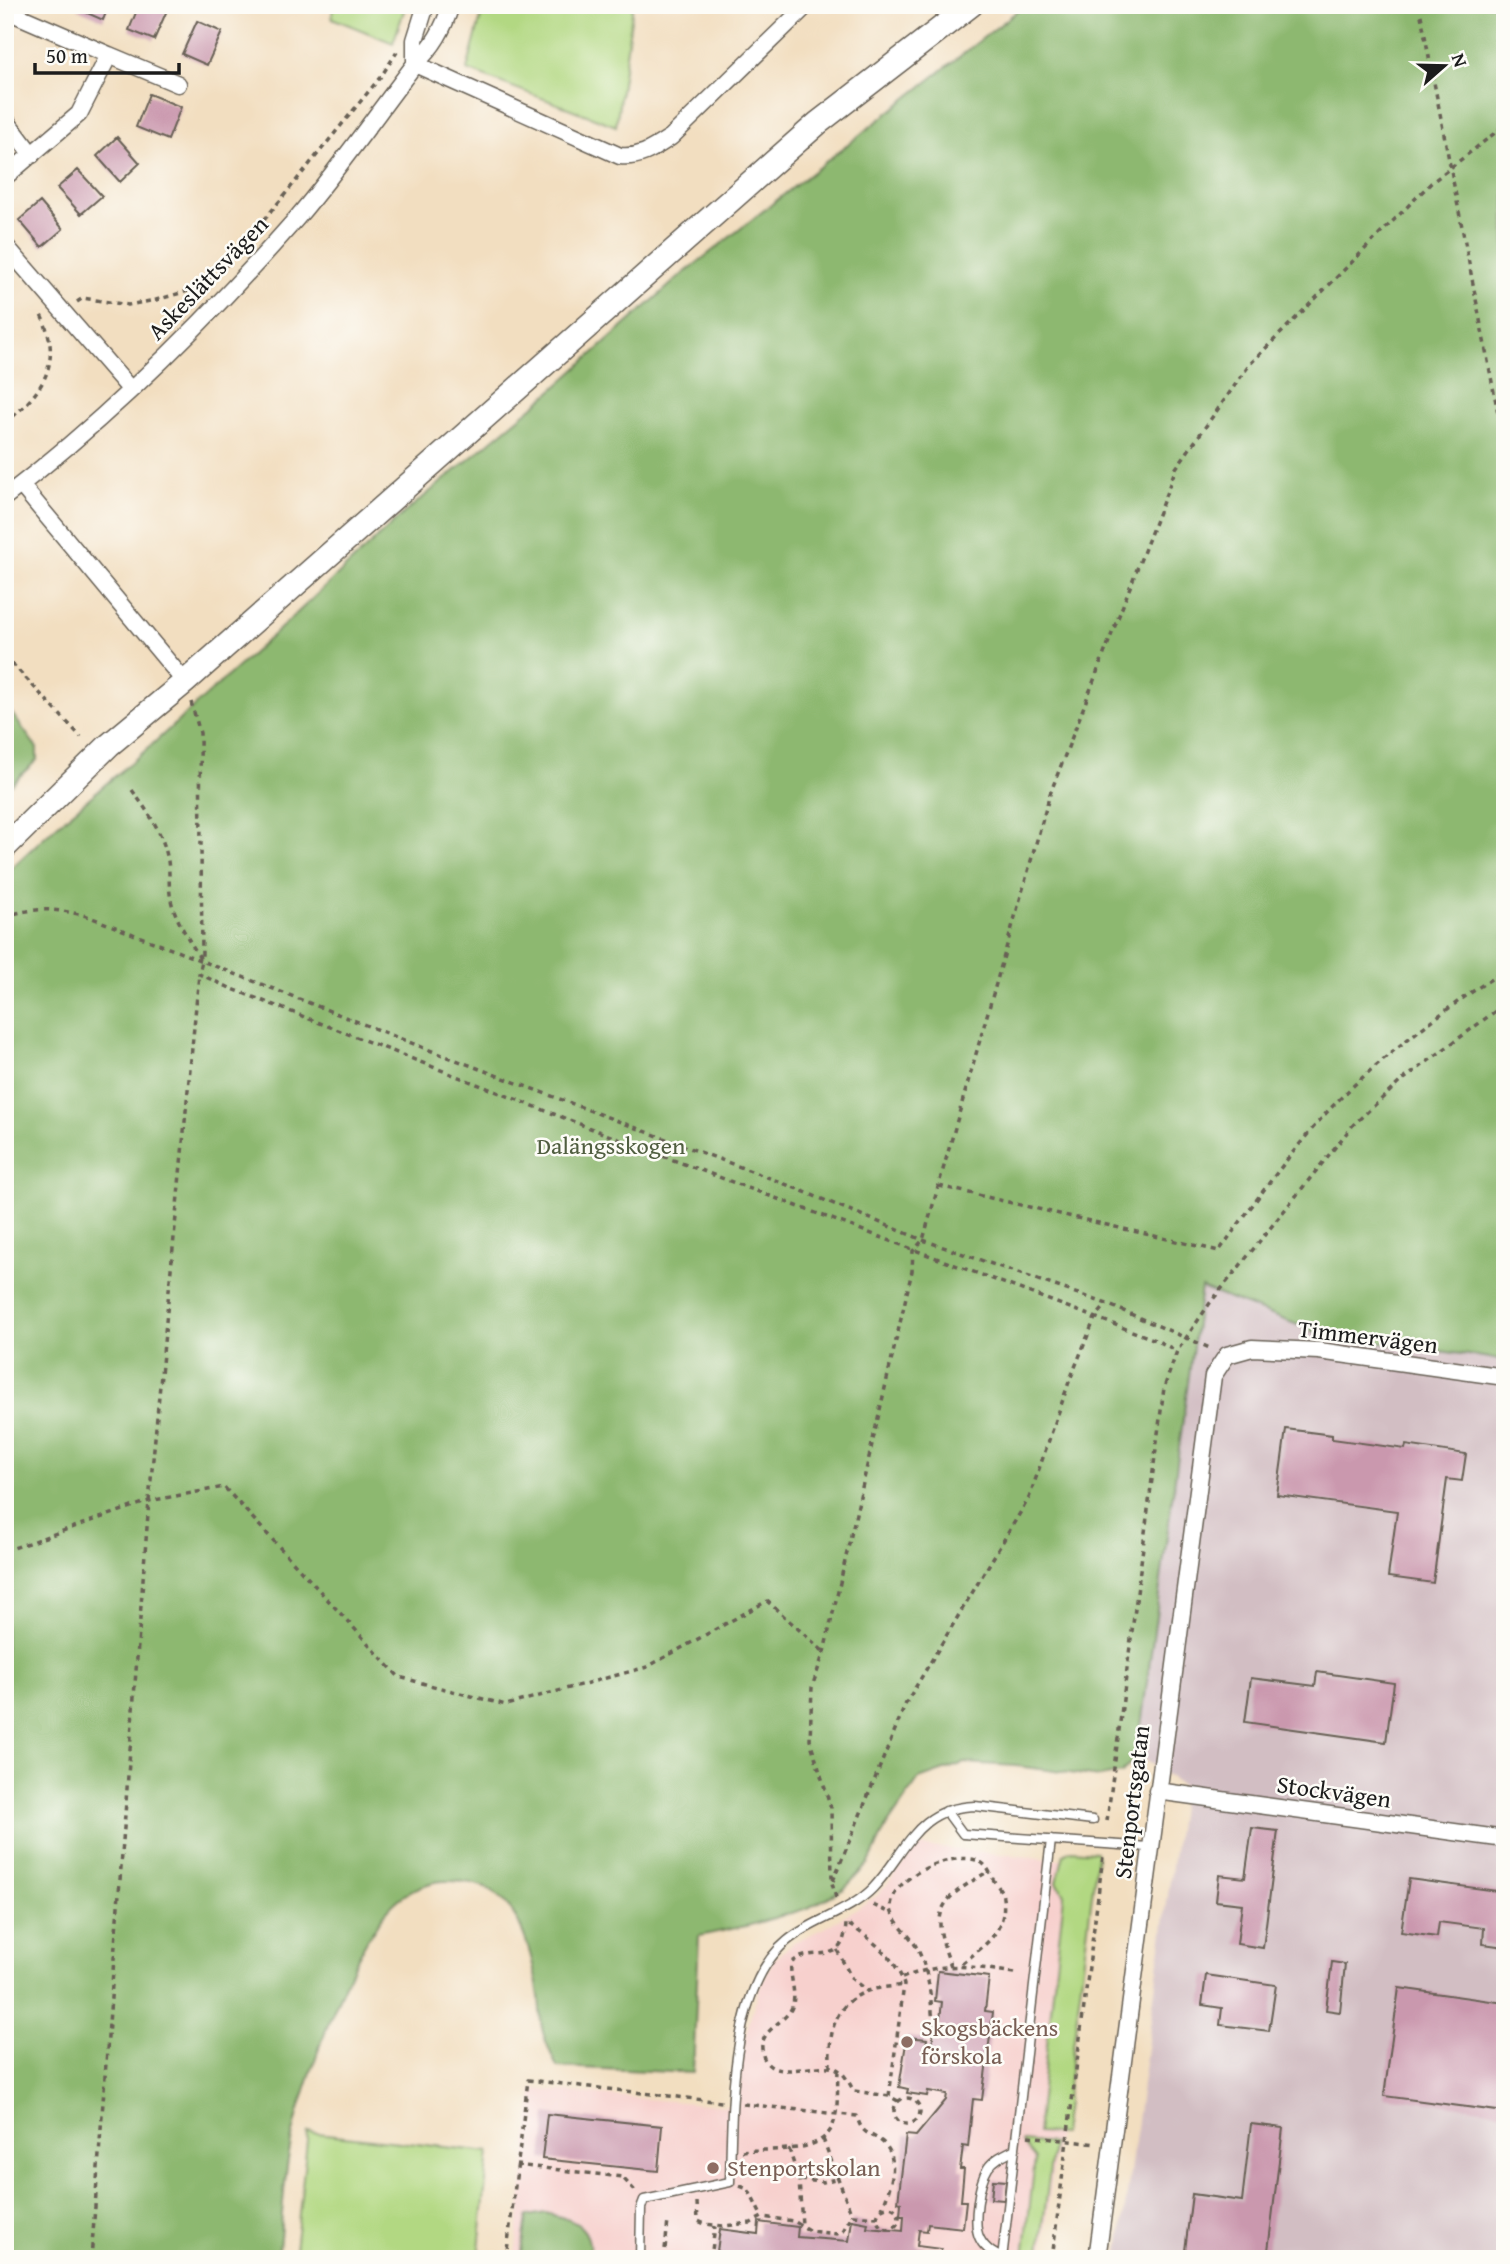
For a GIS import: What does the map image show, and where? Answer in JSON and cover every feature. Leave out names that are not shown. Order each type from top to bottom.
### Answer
[{"type":"main road","points":[[5,846],[109,745],[185,682],[818,123],[971,5]]},
{"type":"street","points":[[426,5],[415,40],[415,64],[620,156],[634,158],[671,137],[807,5]]},
{"type":"street","name":"Askeslättsvägen","points":[[5,498],[95,423],[182,340],[297,218],[415,64],[431,49],[443,31],[451,5]]},
{"type":"street","points":[[5,10],[178,84]]},
{"type":"street","points":[[5,177],[79,114],[109,55]]},
{"type":"street","points":[[5,119],[32,155]]},
{"type":"street","points":[[5,245],[130,389]]},
{"type":"street","points":[[21,485],[185,682]]},
{"type":"street","name":"Timmervägen","points":[[1227,1355],[1252,1348],[1319,1351],[1505,1377]]},
{"type":"street","name":"Stenportsgatan","points":[[1097,2259],[1206,1417],[1213,1376],[1227,1355]]},
{"type":"street","name":"Stockvägen","points":[[1157,1791],[1505,1839]]},
{"type":"lane","points":[[640,2259],[643,2200],[730,2182],[732,2104],[737,2058],[753,1987],[769,1956],[789,1938],[872,1889],[918,1829],[946,1811],[960,1806],[975,1806],[1093,1820]]},
{"type":"lane","points":[[946,1811],[963,1834],[1149,1847]]},
{"type":"lane","points":[[1015,2149],[990,2165],[978,2202],[978,2237],[991,2252],[1003,2258],[1051,1840]]},
{"type":"path","points":[[1419,5],[1505,449]]},
{"type":"path","points":[[46,323],[83,299],[128,305],[188,291],[210,279],[230,262],[373,85],[402,41]]},
{"type":"path","points":[[839,1910],[832,1883],[831,1808],[810,1740],[812,1687],[824,1652],[912,1271],[913,1251],[923,1240],[1050,794],[1176,468],[1250,364],[1432,183],[1505,125]]},
{"type":"path","points":[[5,423],[29,404],[43,382],[49,354],[46,323],[34,305]]},
{"type":"path","points":[[5,656],[81,737]]},
{"type":"path","points":[[91,2259],[149,1502],[202,961],[200,733],[185,682]]},
{"type":"path","points":[[132,790],[154,820],[164,844],[171,900],[202,961]]},
{"type":"path","points":[[5,917],[25,909],[56,909],[87,916],[432,1051],[780,1182],[923,1240],[1107,1304],[1227,1355]]},
{"type":"path","points":[[939,1186],[1219,1251],[1331,1108],[1387,1058],[1505,970]]},
{"type":"path","points":[[199,974],[913,1251],[1156,1340],[1177,1352]]},
{"type":"path","points":[[832,1883],[906,1703],[1029,1499],[1069,1382],[1095,1318],[1107,1304]]},
{"type":"path","points":[[5,1551],[149,1502],[224,1488],[399,1676],[506,1705],[647,1667],[766,1601],[824,1652]]},
{"type":"path","points":[[933,2025],[922,1955],[892,1914],[893,1898],[912,1876],[948,1859],[975,1859],[982,1862],[989,1871],[1003,1897],[999,1931],[960,1965]]},
{"type":"path","points":[[951,1966],[939,1933],[944,1905],[958,1889],[989,1871]]},
{"type":"path","points":[[889,2096],[904,1985],[902,1978],[880,1949],[865,1934],[846,1923],[846,1938],[837,1950],[824,1955],[796,1958],[791,1962],[794,2002],[761,2045],[765,2061],[779,2070],[830,2067],[838,2070],[853,2091],[889,2096],[898,2101],[910,2098],[918,2103],[920,2115],[914,2122],[905,2124],[898,2120],[894,2112],[898,2101]]},
{"type":"path","points":[[837,1950],[852,1979],[867,1991]]},
{"type":"path","points":[[902,1978],[925,1969],[960,1965],[1015,1973]]},
{"type":"path","points":[[830,2067],[831,2030],[834,2020],[844,2007],[867,1991],[904,1985]]},
{"type":"path","points":[[731,2152],[789,2149],[823,2139],[833,2125],[838,2070]]},
{"type":"path","points":[[506,2259],[528,2080],[858,2116],[863,2131],[888,2148],[892,2168],[888,2194],[877,2217],[884,2228],[897,2224],[899,2217],[896,2210],[882,2208]]},
{"type":"path","points":[[1017,2135],[1112,2146]]},
{"type":"path","points":[[696,2188],[698,2221],[715,2226],[737,2225],[762,2217],[802,2225],[810,2231],[837,2234],[843,2231],[852,2215],[823,2139]]},
{"type":"path","points":[[789,2149],[799,2180],[802,2225]]},
{"type":"path","points":[[516,2165],[622,2177],[643,2200]]},
{"type":"path","points":[[799,2180],[823,2182],[839,2178]]},
{"type":"path","points":[[730,2182],[748,2189],[762,2217]]},
{"type":"path","points":[[852,2215],[877,2217]]},
{"type":"path","points":[[664,2259],[668,2221]]},
{"type":"path","points":[[711,2259],[715,2226]]},
{"type":"shaded area","points":[[1200,1287],[1324,1335],[1505,1360],[1505,2259],[1118,2259],[1183,1786],[1137,1755]]},
{"type":"shaded area","name":"Skogsbäckens förskola","points":[[919,1846],[1090,1863],[1042,2259],[515,2259],[533,2089],[738,2107],[749,2023],[759,1989],[774,1959],[794,1942],[824,1928],[877,1896]]},
{"type":"green space","points":[[333,5],[406,5],[393,43],[332,18]]},
{"type":"green space","points":[[484,5],[633,5],[616,126],[467,70]]},
{"type":"green space","name":"Dalängsskogen","points":[[1025,5],[1505,5],[1505,1360],[1324,1335],[1201,1288],[1137,1755],[1122,1773],[1100,1777],[1016,1766],[964,1763],[919,1779],[886,1827],[869,1863],[844,1889],[808,1908],[699,1936],[693,2073],[557,2067],[542,2028],[537,1984],[527,1944],[510,1908],[490,1890],[470,1883],[442,1881],[416,1889],[399,1899],[382,1917],[365,1945],[348,1978],[317,2053],[290,2148],[278,2259],[5,2259],[5,874],[56,826],[146,750],[404,513],[548,394],[679,277]]},
{"type":"green space","points":[[5,704],[37,748],[37,760],[5,790]]},
{"type":"green space","points":[[1071,1850],[1096,1852],[1097,1855],[1062,2134],[1037,2133],[1064,1895],[1057,1882],[1064,1854]]},
{"type":"green space","points":[[308,2132],[489,2152],[478,2259],[294,2259]]},
{"type":"green space","points":[[1022,2141],[1053,2144],[1039,2259],[1024,2257],[1035,2159]]},
{"type":"green space","points":[[546,2213],[573,2222],[585,2231],[590,2247],[590,2259],[521,2259],[527,2216]]},
{"type":"building","points":[[80,5],[109,5],[103,20],[78,9]]},
{"type":"building","points":[[127,5],[161,5],[168,8],[154,40],[129,30],[137,10]]},
{"type":"building","points":[[197,21],[222,32],[207,65],[182,54]]},
{"type":"building","points":[[149,94],[181,107],[168,140],[136,127]]},
{"type":"building","points":[[117,137],[140,163],[120,182],[97,156]]},
{"type":"building","points":[[78,170],[102,196],[81,214],[57,188]]},
{"type":"building","points":[[40,202],[63,229],[42,247],[19,220]]},
{"type":"building","points":[[1286,1429],[1332,1435],[1332,1439],[1405,1449],[1406,1445],[1466,1454],[1462,1481],[1447,1479],[1433,1583],[1388,1577],[1397,1511],[1277,1495]]},
{"type":"building","points":[[1317,1672],[1394,1683],[1386,1742],[1245,1722],[1251,1678],[1315,1686]]},
{"type":"building","points":[[1252,1828],[1278,1831],[1263,1948],[1237,1944],[1242,1904],[1216,1901],[1219,1875],[1245,1878]]},
{"type":"building","points":[[1409,1879],[1505,1892],[1505,1947],[1483,1944],[1484,1928],[1439,1922],[1437,1937],[1401,1932]]},
{"type":"building","points":[[1332,1962],[1345,1964],[1340,2012],[1326,2010]]},
{"type":"building","points":[[938,1971],[989,1977],[985,2011],[993,2012],[982,2100],[973,2099],[968,2147],[963,2146],[960,2169],[964,2169],[961,2201],[966,2201],[963,2228],[928,2224],[927,2231],[919,2230],[917,2246],[941,2249],[940,2259],[716,2259],[720,2229],[758,2234],[759,2222],[798,2227],[797,2237],[849,2241],[852,2220],[868,2223],[867,2228],[903,2231],[904,2216],[900,2216],[901,2203],[898,2202],[906,2135],[916,2136],[946,2100],[947,2094],[928,2091],[927,2096],[907,2093],[908,2089],[899,2087],[907,2037],[927,2039],[926,2046],[932,2047],[934,2027],[939,2028],[942,2002],[935,2001]]},
{"type":"building","points":[[1206,1975],[1276,1985],[1269,2031],[1220,2025],[1222,2008],[1202,2005]]},
{"type":"building","points":[[1399,1988],[1505,2003],[1505,2112],[1384,2096]]},
{"type":"building","points":[[547,2114],[662,2126],[658,2171],[542,2159]]},
{"type":"building","points":[[1251,2124],[1283,2128],[1267,2259],[1184,2259],[1192,2194],[1242,2201]]},
{"type":"building","points":[[993,2180],[1006,2181],[1004,2200],[991,2199]]},
{"type":"place","name":"Skogsbäckens förskola","points":[[907,2042]]},
{"type":"place","name":"Stenportskolan","points":[[713,2168]]}]
